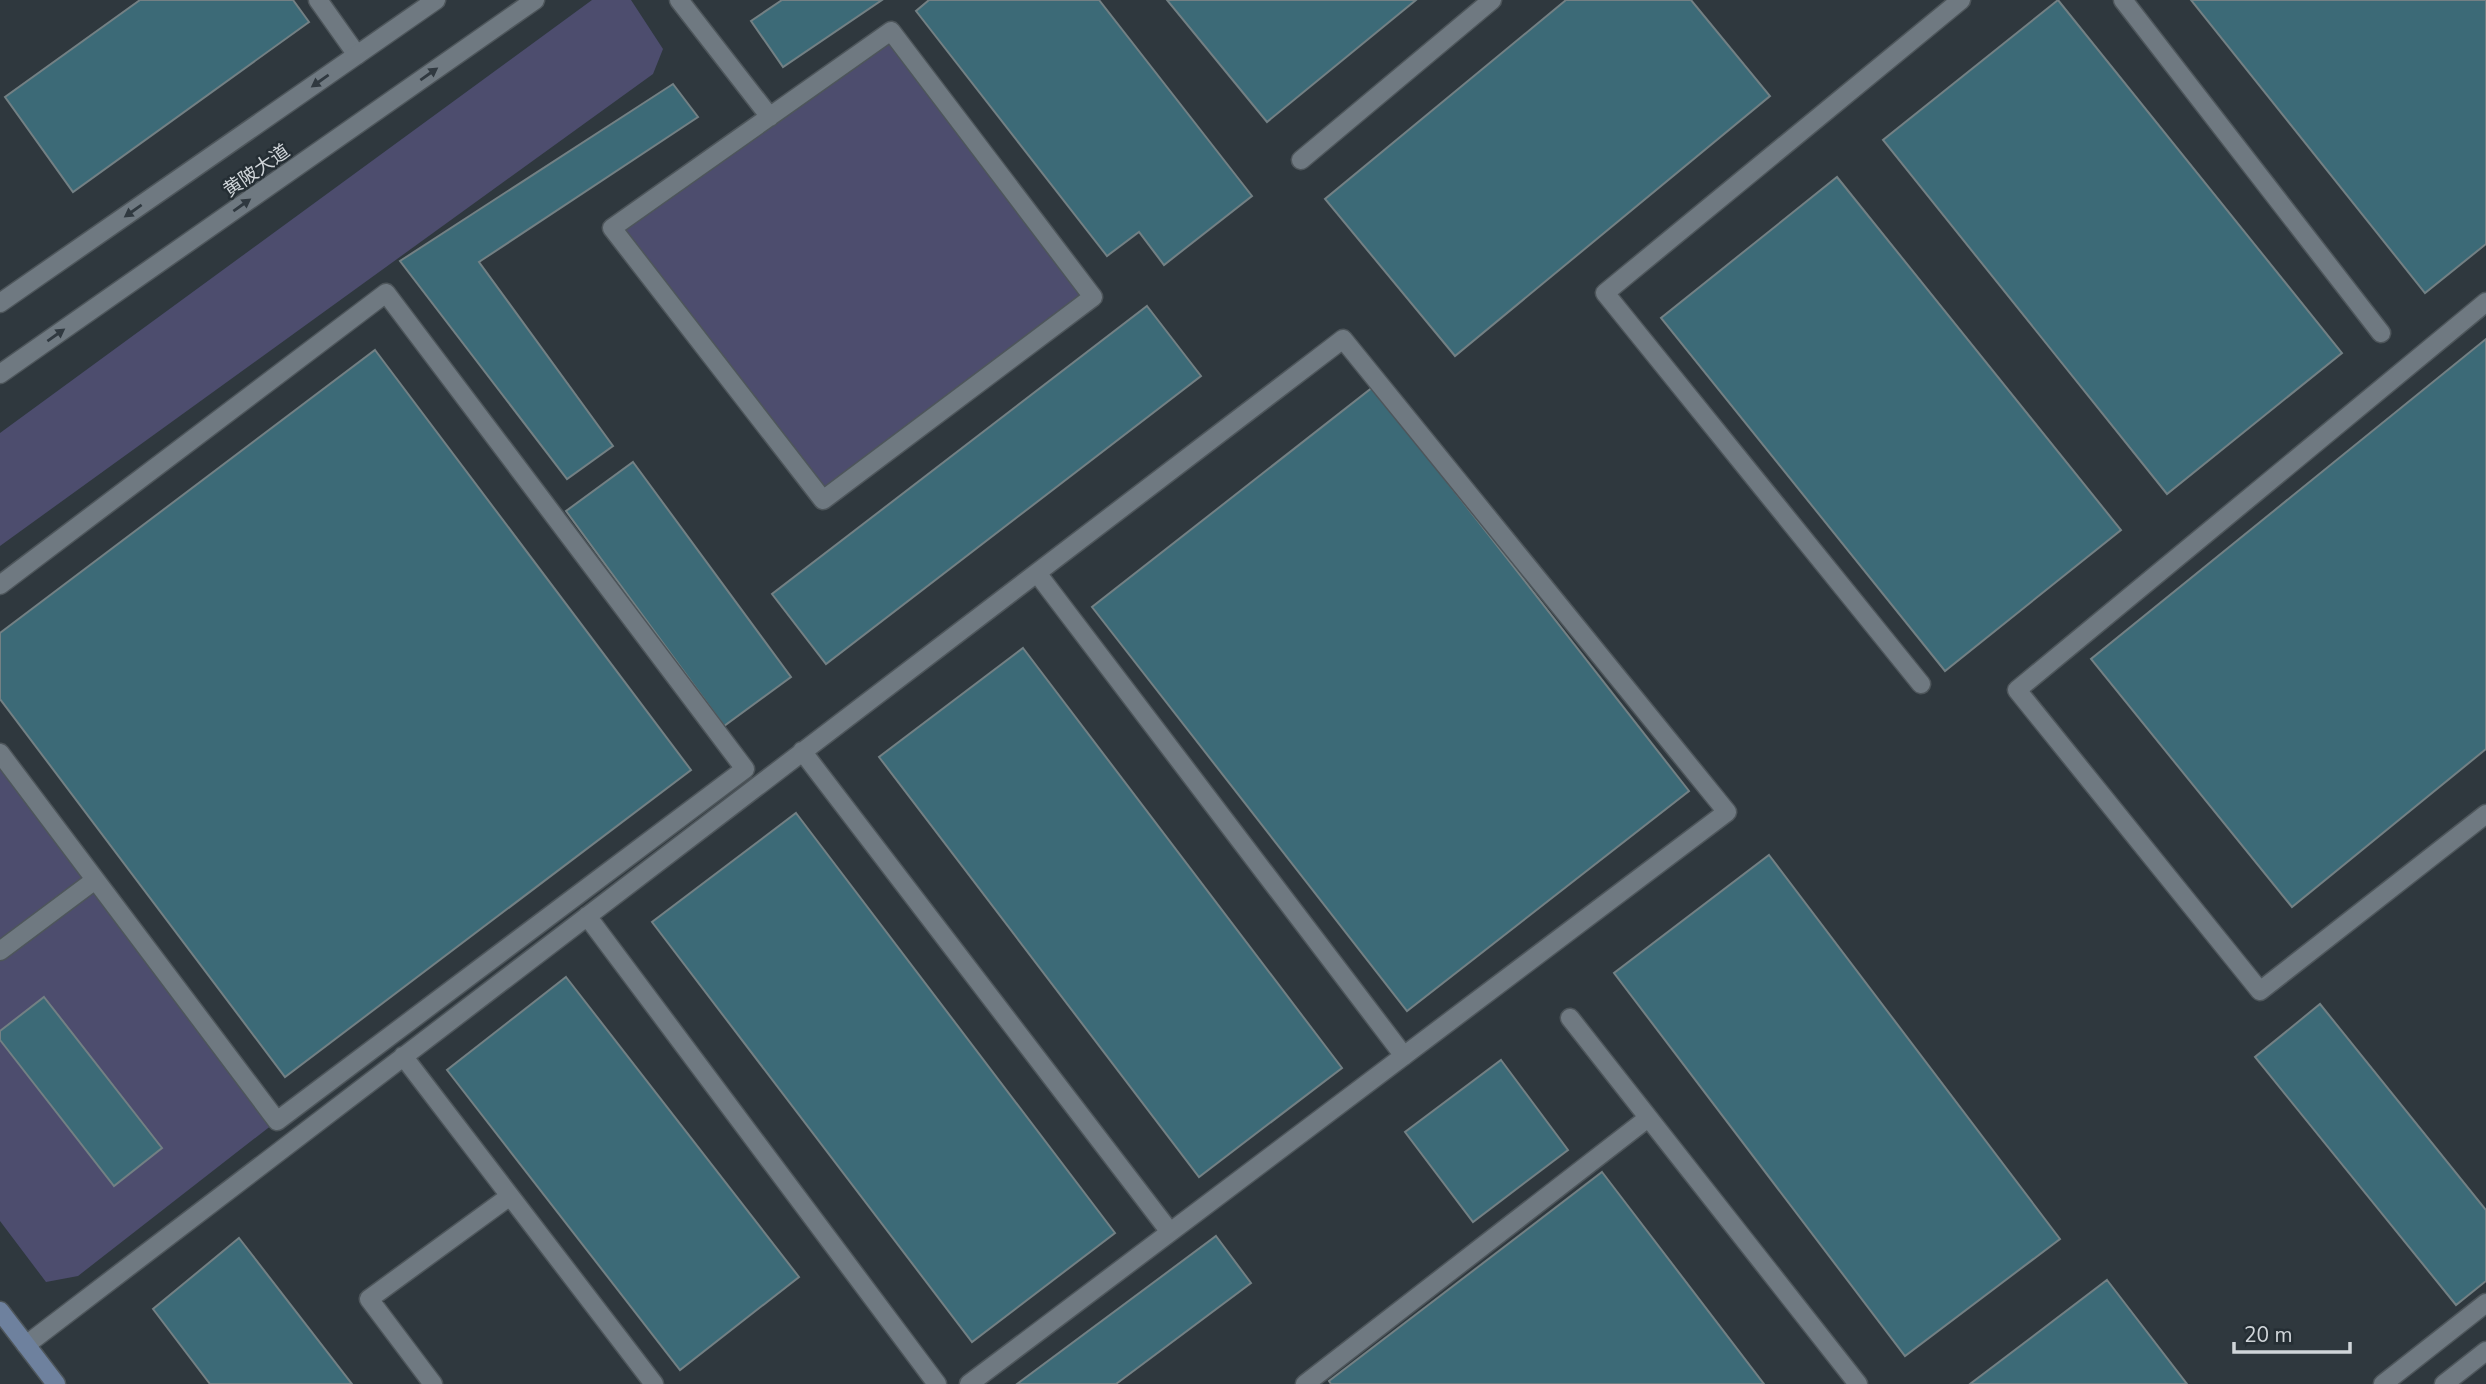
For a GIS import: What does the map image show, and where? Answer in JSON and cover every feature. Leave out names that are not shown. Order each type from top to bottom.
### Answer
[{"type":"main road","points":[[0,1311],[56,1384]]},
{"type":"street","points":[[318,0],[357,55]]},
{"type":"street","name":"黄陂大道","points":[[0,303],[436,0]]},
{"type":"street","name":"黄陂大道","points":[[0,374],[535,0]]},
{"type":"street","points":[[679,0],[770,117]]},
{"type":"street","points":[[1301,160],[1492,0]]},
{"type":"street","points":[[1921,684],[1605,293],[1961,0]]},
{"type":"street","points":[[2123,0],[2381,333]]},
{"type":"street","points":[[891,31],[1093,297],[824,500],[612,228],[770,117],[891,31]]},
{"type":"street","points":[[0,584],[386,293],[745,769],[277,1121],[0,754]]},
{"type":"street","points":[[2486,302],[2017,690],[2260,991],[2486,814]]},
{"type":"street","points":[[26,1345],[1343,339],[1727,813],[969,1384]]},
{"type":"street","points":[[1037,573],[1404,1056]]},
{"type":"street","points":[[802,751],[1170,1232]]},
{"type":"street","points":[[0,951],[95,880]]},
{"type":"street","points":[[587,916],[937,1384]]},
{"type":"street","points":[[1570,1018],[1858,1384]]},
{"type":"street","points":[[403,1056],[653,1384]]},
{"type":"street","points":[[1305,1384],[1648,1118]]},
{"type":"street","points":[[433,1384],[369,1299],[510,1196]]},
{"type":"street","points":[[2383,1384],[2486,1303]]},
{"type":"street","points":[[2444,1384],[2486,1352]]},
{"type":"shaded area","points":[[592,0],[631,0],[663,49],[653,74],[0,546],[0,433]]},
{"type":"shaded area","points":[[891,31],[1093,297],[823,500],[612,228]]},
{"type":"shaded area","points":[[0,753],[277,1121],[78,1276],[46,1282],[0,1221]]},
{"type":"building","points":[[140,0],[293,0],[309,22],[73,192],[5,97]]},
{"type":"building","points":[[782,0],[882,0],[783,67],[751,21]]},
{"type":"building","points":[[929,0],[1099,0],[1252,196],[1164,265],[1139,232],[1107,256],[916,11]]},
{"type":"building","points":[[1167,0],[1416,0],[1267,122]]},
{"type":"building","points":[[1566,0],[1691,0],[1770,96],[1455,356],[1325,199]]},
{"type":"building","points":[[2058,0],[2342,353],[2167,494],[1883,140]]},
{"type":"building","points":[[2191,0],[2486,0],[2486,244],[2425,293]]},
{"type":"building","points":[[673,84],[698,117],[479,262],[613,446],[567,479],[400,261]]},
{"type":"building","points":[[1837,177],[2121,530],[1945,671],[1661,318]]},
{"type":"building","points":[[1147,306],[1201,376],[826,664],[772,594]]},
{"type":"building","points":[[2486,339],[2486,749],[2292,907],[2091,659]]},
{"type":"building","points":[[375,350],[691,770],[285,1077],[0,699],[0,633]]},
{"type":"building","points":[[1373,387],[1689,791],[1407,1011],[1092,607]]},
{"type":"building","points":[[633,462],[791,677],[724,726],[566,511]]},
{"type":"building","points":[[1023,648],[1342,1068],[1199,1177],[879,757]]},
{"type":"building","points":[[796,813],[1115,1233],[972,1342],[652,922]]},
{"type":"building","points":[[1769,855],[2060,1239],[1905,1356],[1614,973]]},
{"type":"building","points":[[566,977],[799,1277],[680,1370],[447,1070]]},
{"type":"building","points":[[44,997],[162,1148],[114,1186],[0,1040],[0,1031]]},
{"type":"building","points":[[2320,1004],[2486,1210],[2486,1281],[2456,1305],[2255,1057]]},
{"type":"building","points":[[1501,1060],[1568,1150],[1473,1222],[1405,1132]]},
{"type":"building","points":[[1602,1172],[1764,1384],[1331,1384],[1329,1381]]},
{"type":"building","points":[[1216,1236],[1251,1283],[1116,1384],[1017,1384]]},
{"type":"building","points":[[239,1238],[352,1384],[210,1384],[153,1309]]},
{"type":"building","points":[[2107,1280],[2187,1384],[1970,1384]]}]
